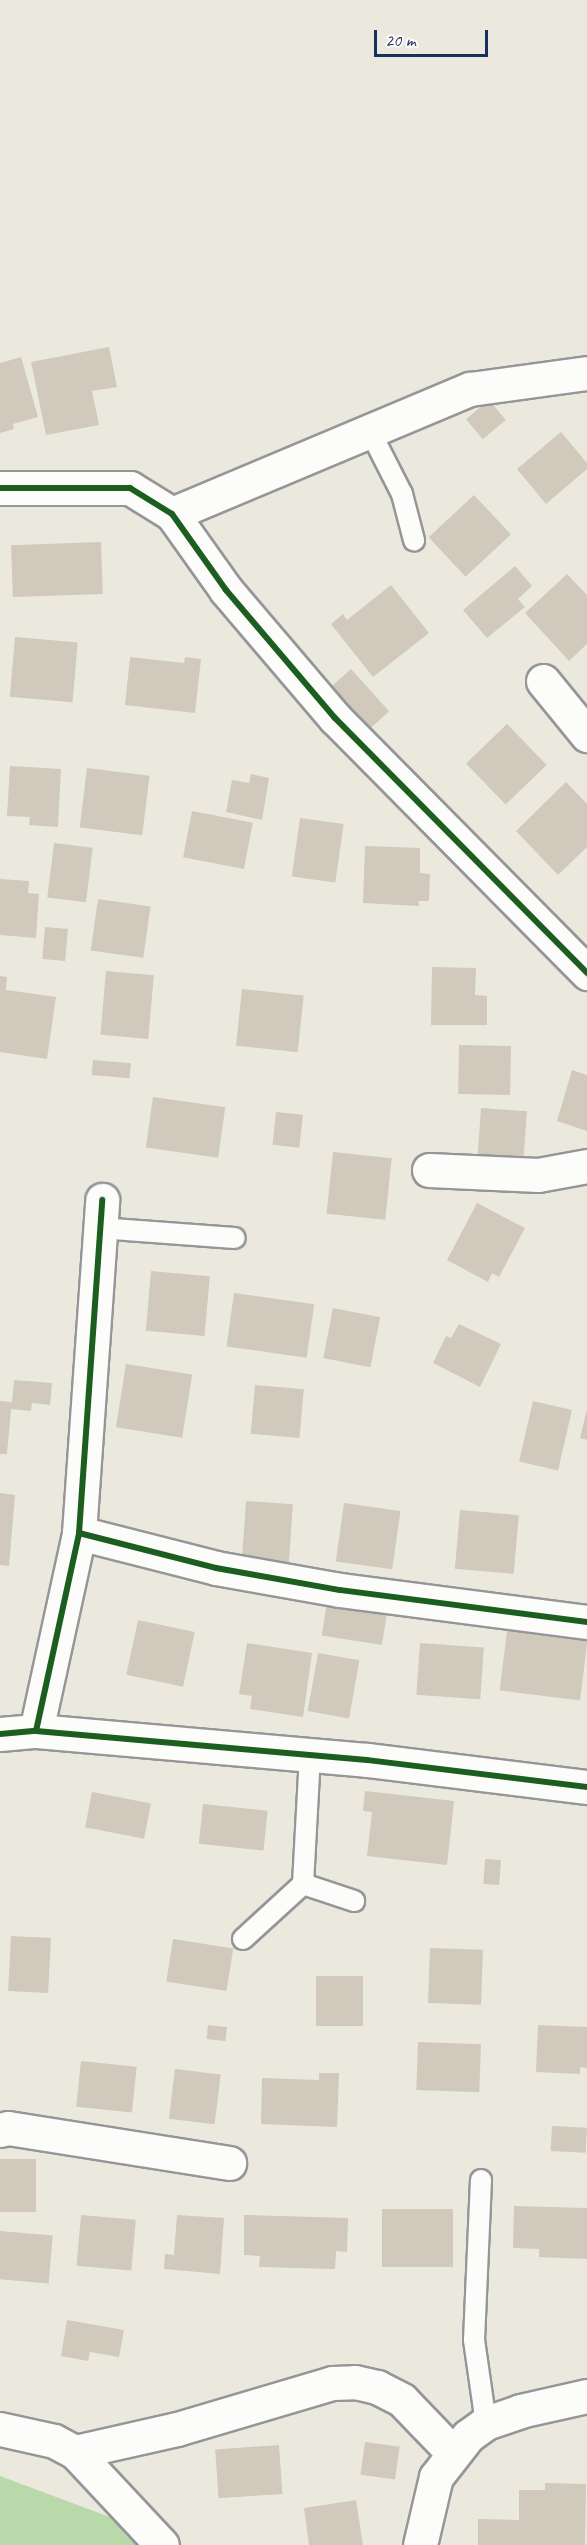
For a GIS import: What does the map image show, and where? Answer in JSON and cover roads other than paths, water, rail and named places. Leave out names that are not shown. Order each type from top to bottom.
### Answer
[{"type":"street","points":[[172,514],[470,389],[587,373]]},
{"type":"street","points":[[0,488],[130,488],[172,514],[226,590],[335,718],[587,973]]},
{"type":"street","points":[[543,681],[587,735]]},
{"type":"street","points":[[429,1170],[538,1175],[587,1166]]},
{"type":"street","points":[[36,1731],[79,1533],[100,1214]]},
{"type":"street","points":[[79,1533],[216,1568],[340,1590],[587,1622]]},
{"type":"street","points":[[0,1734],[36,1731],[310,1755],[587,1787]]},
{"type":"street","points":[[0,2130],[8,2128],[229,2163]]},
{"type":"street","points":[[75,2452],[177,2429],[333,2383],[355,2382],[377,2387],[402,2400],[452,2452]]},
{"type":"street","points":[[420,2545],[428,2500],[436,2477],[452,2452],[486,2423],[520,2411],[587,2396]]},
{"type":"street","points":[[0,2429],[54,2441],[75,2452],[162,2545]]},
{"type":"lane","points":[[370,431],[402,494],[414,540]]},
{"type":"lane","points":[[100,1214],[235,1238]]},
{"type":"lane","points":[[243,1939],[303,1884],[310,1755]]},
{"type":"lane","points":[[303,1884],[354,1901]]},
{"type":"lane","points":[[481,2180],[474,2340],[486,2423]]}]
